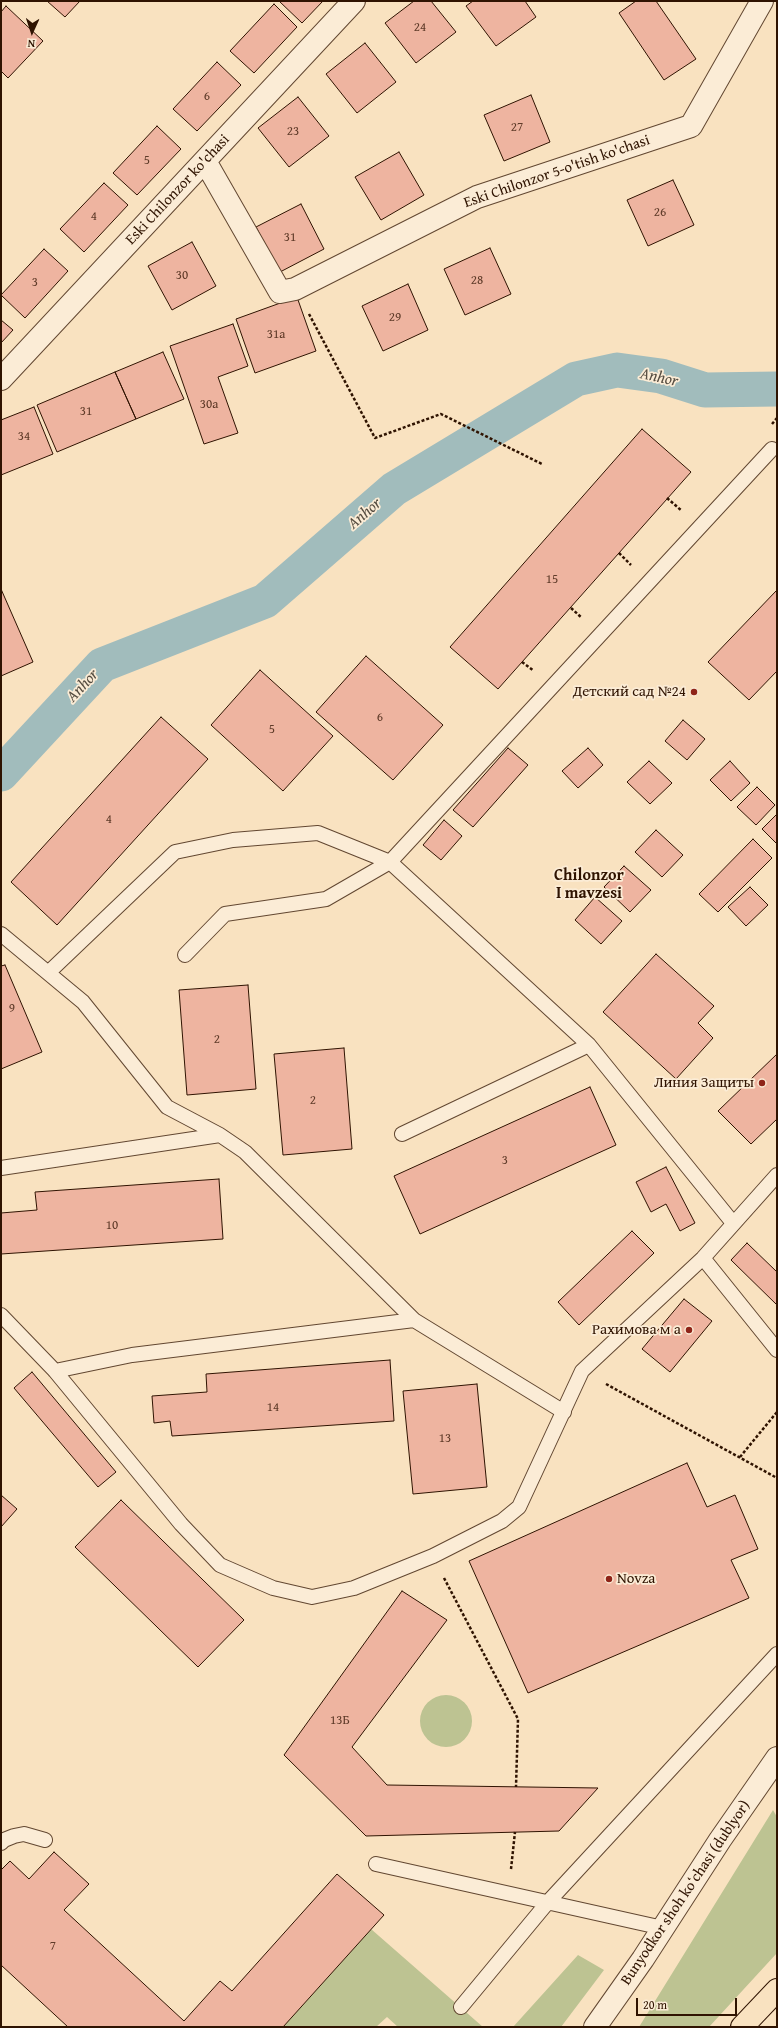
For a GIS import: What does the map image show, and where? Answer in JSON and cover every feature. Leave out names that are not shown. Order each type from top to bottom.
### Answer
[{"type":"main road","points":[[742,2027],[777,1990]]},
{"type":"street","name":"Eski Chilonzor ko'chasi","points":[[1,379],[354,1]]},
{"type":"street","name":"Eski Chilonzor 5-o'tish ko'chasi","points":[[295,289],[477,197],[691,126],[762,1]]},
{"type":"street","points":[[205,161],[280,292],[295,289]]},
{"type":"street","name":"Bunyodkor shoh koʻchasi (dublyor)","points":[[595,2027],[663,1928],[720,1840],[777,1758]]},
{"type":"lane","points":[[185,955],[225,914],[326,899],[390,862],[772,449]]},
{"type":"lane","points":[[48,973],[175,852],[233,840],[318,833],[390,862],[589,1045],[733,1223]]},
{"type":"lane","points":[[1,934],[83,1002],[167,1107],[220,1135],[245,1152],[414,1320],[564,1412]]},
{"type":"lane","points":[[402,1134],[589,1045]]},
{"type":"lane","points":[[1,1168],[220,1135]]},
{"type":"lane","points":[[1,1316],[55,1371],[180,1524],[220,1565],[273,1588],[312,1597],[354,1588],[433,1556],[502,1521],[519,1507],[582,1371],[703,1258],[777,1175]]},
{"type":"lane","points":[[703,1258],[777,1350]]},
{"type":"lane","points":[[55,1371],[132,1355],[414,1320]]},
{"type":"lane","points":[[461,2007],[548,1902],[777,1654]]},
{"type":"lane","points":[[1,1843],[4,1840],[14,1836],[24,1834],[45,1840]]},
{"type":"lane","points":[[376,1864],[663,1928]]},
{"type":"path","points":[[295,289],[375,438],[441,414],[542,464]]},
{"type":"path","points":[[582,1371],[777,1478]]},
{"type":"path","points":[[740,1457],[777,1412]]},
{"type":"path","points":[[433,1556],[518,1719],[516,1787]]},
{"type":"path","points":[[508,1894],[515,1832]]},
{"type":"green space","points":[[441,1695],[451,1695],[465,1702],[472,1716],[472,1726],[465,1740],[451,1747],[441,1747],[431,1743],[424,1736],[420,1726],[420,1716],[424,1706],[431,1699]]},
{"type":"green space","points":[[773,1810],[777,1817],[777,1953],[709,2027],[639,2027]]},
{"type":"green space","points":[[371,1929],[483,2027],[398,2027],[387,2017],[376,2027],[283,2027]]},
{"type":"green space","points":[[578,1955],[604,1970],[561,2027],[513,2027]]},
{"type":"building","points":[[47,1],[80,1],[65,17]]},
{"type":"building","points":[[279,1],[323,1],[302,23]]},
{"type":"building","points":[[414,1],[431,1],[456,32],[416,63],[385,23]]},
{"type":"building","points":[[473,1],[525,1],[536,17],[496,46],[466,6]]},
{"type":"building","points":[[636,1],[656,1],[696,59],[664,80],[619,13]]},
{"type":"building","points":[[274,4],[297,27],[254,73],[230,51]]},
{"type":"building","points":[[6,6],[43,41],[8,78],[1,71],[1,12]]},
{"type":"building","points":[[365,43],[396,82],[357,113],[326,74]]},
{"type":"building","points":[[217,62],[241,85],[197,131],[173,109]]},
{"type":"building","points":[[531,95],[550,142],[504,161],[484,115]]},
{"type":"building","points":[[298,97],[329,136],[289,167],[258,128]]},
{"type":"building","points":[[157,126],[181,149],[137,195],[113,173]]},
{"type":"building","points":[[399,152],[424,195],[381,220],[355,177]]},
{"type":"building","points":[[673,180],[694,225],[648,246],[627,200]]},
{"type":"building","points":[[104,183],[128,205],[84,252],[60,229]]},
{"type":"building","points":[[301,204],[324,249],[280,272],[256,227]]},
{"type":"building","points":[[192,242],[216,286],[172,310],[148,266]]},
{"type":"building","points":[[490,248],[511,294],[465,315],[444,269]]},
{"type":"building","points":[[44,249],[68,271],[25,318],[1,295]]},
{"type":"building","points":[[408,284],[428,330],[383,351],[362,306]]},
{"type":"building","points":[[297,297],[316,351],[255,373],[236,319]]},
{"type":"building","points":[[1,320],[13,330],[1,343]]},
{"type":"building","points":[[233,324],[248,366],[218,377],[238,433],[204,444],[170,346]]},
{"type":"building","points":[[163,352],[184,399],[136,419],[115,372]]},
{"type":"building","points":[[115,372],[136,419],[57,452],[37,405]]},
{"type":"building","points":[[34,407],[53,454],[1,475],[1,420]]},
{"type":"building","points":[[642,429],[691,472],[498,689],[450,647]]},
{"type":"building","points":[[1,589],[33,662],[1,676]]},
{"type":"building","points":[[777,590],[777,671],[749,700],[708,662]]},
{"type":"building","points":[[366,656],[443,725],[393,780],[316,712]]},
{"type":"building","points":[[260,670],[333,736],[283,791],[211,725]]},
{"type":"building","points":[[161,717],[208,759],[57,925],[11,882]]},
{"type":"building","points":[[683,720],[705,739],[687,760],[665,741]]},
{"type":"building","points":[[508,748],[528,765],[473,827],[453,810]]},
{"type":"building","points":[[588,748],[603,765],[578,788],[562,771]]},
{"type":"building","points":[[649,761],[672,783],[650,804],[627,782]]},
{"type":"building","points":[[730,761],[750,783],[731,801],[710,780]]},
{"type":"building","points":[[757,787],[775,805],[756,825],[737,807]]},
{"type":"building","points":[[777,814],[777,844],[762,829]]},
{"type":"building","points":[[444,820],[462,836],[441,860],[423,845]]},
{"type":"building","points":[[656,830],[683,855],[662,877],[635,852]]},
{"type":"building","points":[[753,839],[772,858],[718,912],[699,894]]},
{"type":"building","points":[[624,866],[651,890],[630,912],[604,887]]},
{"type":"building","points":[[750,887],[768,905],[746,926],[728,907]]},
{"type":"building","points":[[595,897],[622,921],[601,944],[575,920]]},
{"type":"building","points":[[656,954],[714,1006],[698,1023],[713,1038],[676,1079],[603,1012]]},
{"type":"building","points":[[5,965],[42,1052],[1,1069],[1,966]]},
{"type":"building","points":[[248,985],[256,1089],[187,1095],[179,990]]},
{"type":"building","points":[[344,1048],[352,1149],[283,1155],[274,1054]]},
{"type":"building","name":"Линия Защиты","points":[[777,1054],[777,1119],[751,1144],[718,1111]]},
{"type":"building","points":[[590,1087],[616,1145],[420,1234],[394,1176]]},
{"type":"building","points":[[666,1167],[695,1223],[680,1231],[666,1204],[651,1212],[636,1182]]},
{"type":"building","points":[[219,1179],[223,1239],[1,1254],[1,1213],[37,1210],[35,1192]]},
{"type":"building","points":[[632,1231],[654,1253],[579,1325],[558,1302]]},
{"type":"building","points":[[747,1243],[777,1272],[777,1305],[731,1260]]},
{"type":"building","points":[[684,1299],[712,1321],[670,1372],[642,1349]]},
{"type":"building","points":[[390,1360],[394,1421],[172,1436],[170,1421],[154,1423],[152,1396],[207,1392],[206,1374]]},
{"type":"building","points":[[32,1372],[116,1472],[98,1487],[14,1388]]},
{"type":"building","points":[[477,1384],[487,1487],[413,1494],[403,1391]]},
{"type":"building","name":"Novza","points":[[687,1463],[707,1507],[735,1495],[758,1549],[731,1560],[749,1598],[528,1693],[469,1561]]},
{"type":"building","points":[[1,1495],[17,1509],[1,1527]]},
{"type":"building","points":[[121,1500],[244,1620],[198,1667],[75,1547]]},
{"type":"building","points":[[402,1591],[447,1620],[352,1747],[387,1785],[598,1788],[559,1831],[366,1836],[284,1755]]},
{"type":"building","points":[[54,1852],[89,1884],[64,1910],[184,2021],[220,1981],[232,1991],[337,1874],[384,1915],[283,2027],[68,2027],[1,1965],[1,1870],[10,1861],[29,1879]]},
{"type":"waterway","name":"Anhor","points":[[1,774],[102,665],[265,601],[394,489],[576,379],[617,370],[661,376],[705,390],[777,389]]},
{"type":"place","name":"Детский сад №24","points":[[694,692]]},
{"type":"place","name":"Линия Защиты","points":[[762,1083]]},
{"type":"place","name":"Рахимова м а","points":[[689,1330]]},
{"type":"place","name":"Novza","points":[[609,1579]]},
{"type":"district","name":"Chilonzor I mavzesi","points":[[589,885]]}]
